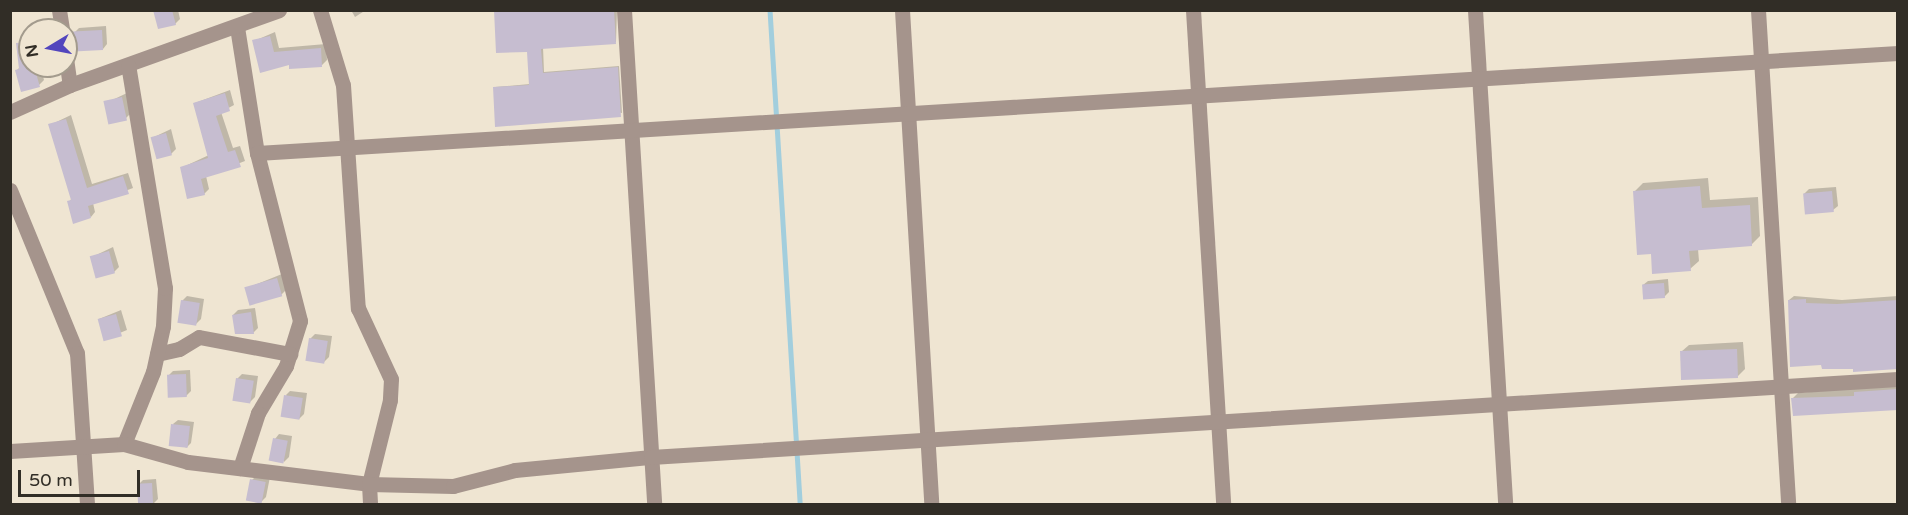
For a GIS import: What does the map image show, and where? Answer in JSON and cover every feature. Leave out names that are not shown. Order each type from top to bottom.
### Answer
[{"type":"street","points":[[10,112],[70,85],[237,27],[279,10]]},
{"type":"street","points":[[320,10],[343,85],[349,145],[358,308],[391,379],[390,400],[369,484],[370,504]]},
{"type":"street","points":[[624,10],[654,504]]},
{"type":"street","points":[[902,10],[932,504]]},
{"type":"street","points":[[1194,10],[1223,504]]},
{"type":"street","points":[[1475,10],[1505,504]]},
{"type":"street","points":[[1758,10],[1788,504]]},
{"type":"street","points":[[237,27],[257,153],[300,321],[290,354],[258,413],[240,468]]},
{"type":"street","points":[[257,153],[349,145],[908,114],[1479,77],[1898,53]]},
{"type":"street","points":[[124,444],[157,354],[165,288],[128,65]]},
{"type":"street","points":[[69,78],[70,85]]},
{"type":"street","points":[[10,190],[77,353],[87,504]]},
{"type":"street","points":[[157,354],[180,349],[199,337],[290,354]]},
{"type":"street","points":[[10,451],[124,444],[188,462],[369,484],[453,486],[515,470],[651,457],[1898,379]]},
{"type":"building","points":[[153,10],[172,10],[176,25],[158,29]]},
{"type":"building","points":[[494,10],[614,10],[616,44],[541,49],[543,73],[618,67],[621,117],[495,127],[493,87],[529,85],[527,52],[496,53]]},
{"type":"building","points":[[102,30],[103,50],[78,51],[78,31]]},
{"type":"building","points":[[270,36],[274,52],[321,48],[322,67],[289,69],[289,65],[260,73],[252,40]]},
{"type":"building","points":[[18,69],[18,78],[37,78],[40,87],[21,92],[15,70]]},
{"type":"building","points":[[225,93],[230,111],[216,116],[228,152],[235,150],[241,167],[201,179],[205,195],[187,199],[180,167],[208,158],[193,103]]},
{"type":"building","points":[[122,97],[127,120],[108,124],[103,101]]},
{"type":"building","points":[[66,119],[87,188],[123,176],[129,194],[88,206],[91,218],[73,224],[67,201],[71,200],[48,124]]},
{"type":"building","points":[[166,133],[172,155],[156,159],[151,137]]},
{"type":"building","points":[[1700,186],[1702,208],[1750,205],[1752,246],[1689,251],[1691,271],[1652,274],[1651,254],[1637,255],[1633,191]]},
{"type":"building","points":[[1832,191],[1834,212],[1805,214],[1803,194]]},
{"type":"building","points":[[109,251],[115,273],[96,278],[90,256]]},
{"type":"building","points":[[277,278],[282,296],[250,306],[244,287]]},
{"type":"building","points":[[1664,283],[1665,298],[1643,299],[1642,285]]},
{"type":"building","points":[[1806,299],[1806,303],[1837,304],[1898,300],[1898,369],[1853,372],[1853,369],[1822,369],[1821,365],[1790,367],[1788,300]]},
{"type":"building","points":[[181,300],[200,303],[196,326],[177,323]]},
{"type":"building","points":[[251,312],[254,334],[235,334],[232,315]]},
{"type":"building","points":[[116,314],[122,336],[104,341],[98,319]]},
{"type":"building","points":[[309,338],[328,341],[324,364],[305,361]]},
{"type":"building","points":[[1737,349],[1738,378],[1681,380],[1680,351]]},
{"type":"building","points":[[186,374],[187,397],[168,398],[167,375]]},
{"type":"building","points":[[236,378],[254,381],[250,404],[232,401]]},
{"type":"building","points":[[1898,389],[1898,410],[1793,416],[1791,398],[1854,396],[1854,392]]},
{"type":"building","points":[[284,395],[303,398],[299,420],[281,417]]},
{"type":"building","points":[[171,424],[190,426],[188,448],[169,446]]},
{"type":"building","points":[[273,438],[288,441],[283,463],[269,461]]},
{"type":"building","points":[[250,479],[266,482],[262,504],[246,501]]},
{"type":"building","points":[[152,483],[153,504],[138,504],[137,484]]},
{"type":"waterway","points":[[770,10],[800,504]]}]
